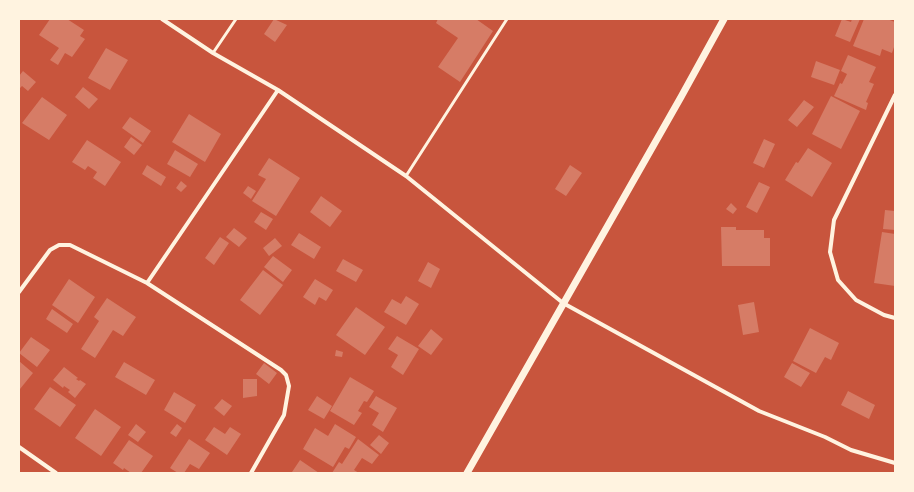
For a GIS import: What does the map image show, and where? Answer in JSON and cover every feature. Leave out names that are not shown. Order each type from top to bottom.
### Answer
[{"type":"street","points":[[162,19],[213,52],[278,90],[406,176],[563,303],[759,411],[825,437],[851,450],[895,463]]},
{"type":"street","points":[[467,473],[724,19]]},
{"type":"street","points":[[147,283],[278,90]]},
{"type":"street","points":[[895,95],[834,220],[830,252],[838,280],[856,300],[884,315],[895,318]]},
{"type":"street","points":[[19,292],[50,250],[59,245],[70,245],[81,249],[147,283],[286,375],[289,386],[284,415],[251,473]]},
{"type":"street","points":[[19,448],[56,473]]},
{"type":"lane","points":[[213,52],[236,19]]},
{"type":"lane","points":[[406,176],[508,19]]},
{"type":"building","points":[[50,19],[67,19],[84,30],[80,36],[85,39],[72,57],[65,53],[58,65],[50,60],[59,48],[39,35]]},
{"type":"building","points":[[274,19],[287,25],[275,42],[264,34]]},
{"type":"building","points":[[438,19],[476,19],[493,31],[460,82],[438,67],[458,38],[436,23]]},
{"type":"building","points":[[842,19],[851,22],[852,19],[860,19],[850,42],[835,36]]},
{"type":"building","points":[[864,19],[887,19],[895,22],[895,44],[892,53],[882,49],[880,56],[853,46]]},
{"type":"building","points":[[106,48],[128,60],[110,90],[88,78]]},
{"type":"building","points":[[848,55],[876,67],[869,82],[874,84],[866,102],[868,103],[866,110],[834,96],[840,83],[842,84],[847,74],[841,71]]},
{"type":"building","points":[[816,61],[840,70],[834,85],[811,77]]},
{"type":"building","points":[[23,71],[36,82],[28,91],[22,86],[19,89],[19,76]]},
{"type":"building","points":[[83,87],[98,99],[89,109],[75,97]]},
{"type":"building","points":[[831,96],[860,111],[841,149],[812,134]]},
{"type":"building","points":[[42,97],[67,115],[49,140],[22,123]]},
{"type":"building","points":[[804,100],[814,107],[797,127],[788,120]]},
{"type":"building","points":[[189,114],[221,134],[205,162],[172,142]]},
{"type":"building","points":[[130,117],[151,131],[143,143],[122,128]]},
{"type":"building","points":[[131,137],[142,145],[134,155],[124,147]]},
{"type":"building","points":[[764,139],[775,144],[764,168],[753,163]]},
{"type":"building","points":[[87,140],[121,162],[105,186],[93,178],[97,172],[88,166],[85,170],[72,162]]},
{"type":"building","points":[[808,148],[832,163],[812,197],[785,180],[796,162],[798,163]]},
{"type":"building","points":[[175,150],[198,164],[190,177],[167,164]]},
{"type":"building","points":[[269,158],[300,178],[276,216],[252,201],[266,179],[258,175]]},
{"type":"building","points":[[147,165],[166,177],[161,186],[142,174]]},
{"type":"building","points":[[570,165],[582,173],[566,196],[555,189]]},
{"type":"building","points":[[181,181],[187,186],[181,192],[176,188]]},
{"type":"building","points":[[759,182],[770,187],[757,213],[746,207]]},
{"type":"building","points":[[248,186],[256,191],[251,199],[243,193]]},
{"type":"building","points":[[321,196],[342,211],[330,227],[310,212]]},
{"type":"building","points":[[731,203],[737,209],[733,214],[726,209]]},
{"type":"building","points":[[885,210],[895,211],[895,230],[883,229]]},
{"type":"building","points":[[261,212],[273,219],[266,230],[254,222]]},
{"type":"building","points":[[721,227],[736,227],[736,230],[764,230],[764,238],[770,238],[770,266],[722,266]]},
{"type":"building","points":[[234,228],[247,238],[239,247],[226,237]]},
{"type":"building","points":[[882,232],[895,234],[895,286],[874,283]]},
{"type":"building","points":[[299,233],[321,247],[314,259],[291,245]]},
{"type":"building","points":[[220,237],[229,243],[214,265],[205,258]]},
{"type":"building","points":[[275,238],[282,246],[269,256],[263,248]]},
{"type":"building","points":[[273,256],[292,270],[283,282],[264,267]]},
{"type":"building","points":[[343,259],[363,270],[356,282],[336,271]]},
{"type":"building","points":[[428,262],[440,269],[431,288],[418,281]]},
{"type":"building","points":[[263,270],[283,285],[260,315],[240,300]]},
{"type":"building","points":[[69,279],[95,297],[78,323],[52,305]]},
{"type":"building","points":[[315,279],[333,290],[326,301],[319,297],[315,305],[303,297]]},
{"type":"building","points":[[406,296],[419,304],[406,325],[384,312],[392,299],[401,304]]},
{"type":"building","points":[[107,298],[136,317],[123,336],[113,330],[95,358],[81,349],[99,321],[94,317]]},
{"type":"building","points":[[754,302],[759,332],[743,335],[738,305]]},
{"type":"building","points":[[356,307],[385,327],[365,355],[336,335]]},
{"type":"building","points":[[52,309],[73,324],[67,333],[46,319]]},
{"type":"building","points":[[810,328],[839,343],[831,360],[825,357],[816,373],[793,361]]},
{"type":"building","points":[[431,329],[443,339],[431,355],[418,346]]},
{"type":"building","points":[[397,336],[419,349],[403,375],[391,367],[398,355],[388,349]]},
{"type":"building","points":[[31,337],[50,350],[37,367],[19,353]]},
{"type":"building","points":[[336,350],[343,352],[342,357],[335,356]]},
{"type":"building","points":[[19,361],[33,373],[20,389],[19,388]]},
{"type":"building","points":[[124,362],[155,380],[146,395],[115,377]]},
{"type":"building","points":[[264,363],[277,373],[269,384],[256,374]]},
{"type":"building","points":[[792,363],[810,373],[801,387],[784,377]]},
{"type":"building","points":[[64,367],[78,378],[76,379],[86,384],[75,398],[68,392],[70,390],[64,386],[63,388],[53,380]]},
{"type":"building","points":[[350,377],[374,391],[367,402],[364,401],[358,411],[362,413],[354,425],[330,411]]},
{"type":"building","points":[[243,379],[257,379],[257,396],[243,398]]},
{"type":"building","points":[[50,387],[76,405],[60,427],[34,409]]},
{"type":"building","points":[[848,391],[875,405],[869,419],[841,405]]},
{"type":"building","points":[[174,392],[196,405],[185,423],[164,410]]},
{"type":"building","points":[[317,396],[332,406],[324,419],[308,410]]},
{"type":"building","points":[[376,396],[397,408],[383,432],[372,425],[379,413],[369,407]]},
{"type":"building","points":[[222,399],[232,406],[224,416],[214,408]]},
{"type":"building","points":[[95,409],[121,427],[101,456],[75,438]]},
{"type":"building","points":[[136,424],[146,432],[138,442],[128,435]]},
{"type":"building","points":[[177,424],[182,428],[176,437],[170,433]]},
{"type":"building","points":[[335,424],[356,437],[349,449],[345,447],[333,467],[303,449],[315,428],[328,436]]},
{"type":"building","points":[[214,427],[225,434],[230,427],[241,434],[227,455],[205,440]]},
{"type":"building","points":[[379,435],[389,443],[381,454],[370,445]]},
{"type":"building","points":[[189,439],[210,453],[199,469],[190,464],[184,473],[178,473],[170,468]]},
{"type":"building","points":[[358,439],[379,455],[372,464],[362,458],[354,470],[359,473],[332,473],[339,462],[342,464]]},
{"type":"building","points":[[129,440],[153,456],[141,473],[131,473],[124,468],[123,470],[113,463]]},
{"type":"building","points":[[300,460],[319,473],[292,472]]}]
